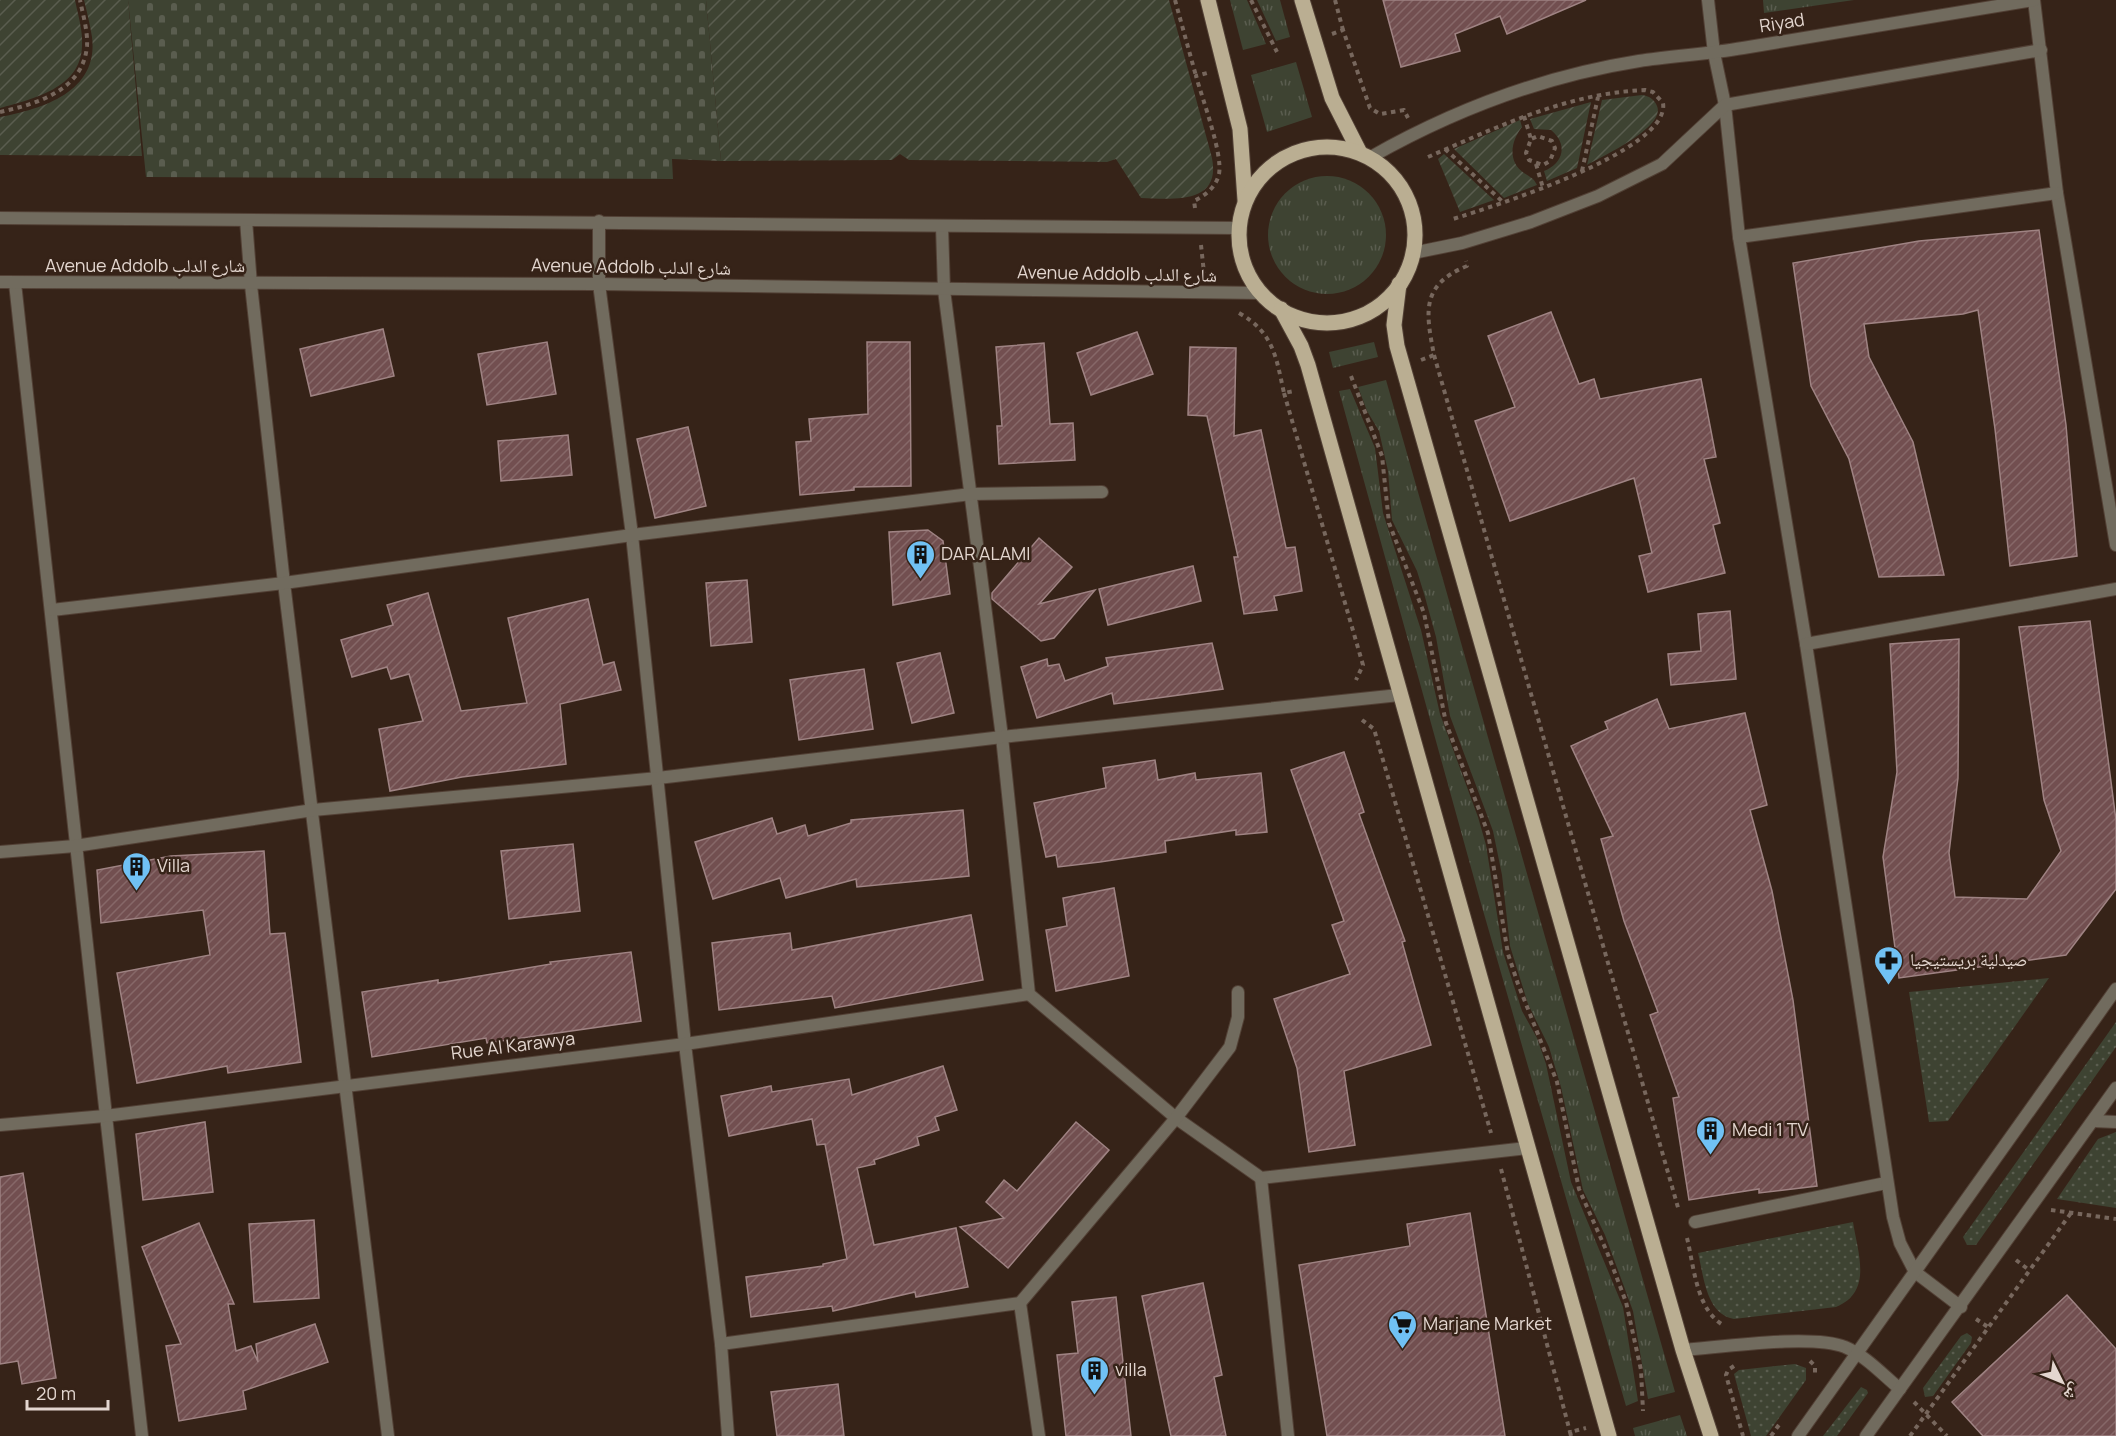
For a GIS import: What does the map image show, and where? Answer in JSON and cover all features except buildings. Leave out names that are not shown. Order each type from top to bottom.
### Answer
[{"type":"main road","points":[[1208,0],[1240,129],[1245,200],[1239,228],[1240,251],[1248,274],[1261,293],[1281,309],[1301,319],[1323,324],[1346,322],[1366,314],[1385,301],[1399,284],[1413,253],[1415,231],[1412,208],[1403,187],[1389,170],[1365,154],[1336,146],[1314,147],[1293,154],[1274,165],[1245,200]]},
{"type":"main road","points":[[1302,0],[1332,98],[1365,154]]},
{"type":"main road","points":[[1399,284],[1394,325],[1404,365],[1683,1350],[1711,1436]]},
{"type":"main road","points":[[1281,309],[1308,365],[1609,1436]]},
{"type":"street","points":[[1708,0],[1714,53],[1725,105],[1739,237],[1806,644],[1886,1183],[1900,1243],[1915,1272],[1961,1307]]},
{"type":"street","points":[[2034,0],[2056,193],[2116,546]]},
{"type":"street","name":"Riyad","points":[[1714,53],[2034,0]]},
{"type":"street","points":[[1413,253],[1462,243],[1531,222],[1579,204],[1662,164],[1725,105],[2041,50]]},
{"type":"street","points":[[1365,154],[1492,99],[1564,77],[1639,61],[1714,53]]},
{"type":"street","points":[[1739,237],[2056,193]]},
{"type":"street","points":[[0,218],[599,221],[1239,228]]},
{"type":"street","points":[[246,220],[284,584],[388,1436]]},
{"type":"street","points":[[599,221],[599,284],[632,535],[685,1044],[721,1344],[728,1436]]},
{"type":"street","points":[[942,226],[944,290],[1002,736],[1029,994],[1176,1118],[1261,1178],[1527,1148]]},
{"type":"street","name":"Avenue Addolb شارع الدلب","points":[[0,282],[251,285],[599,284],[1261,293]]},
{"type":"street","points":[[15,283],[52,610],[75,846],[142,1436]]},
{"type":"street","points":[[52,610],[284,584],[632,535],[971,494],[1102,492]]},
{"type":"street","points":[[1806,644],[2116,589]]},
{"type":"street","points":[[0,852],[75,846],[313,810],[658,778],[1002,736],[1399,695]]},
{"type":"street","points":[[1798,1436],[2116,989]]},
{"type":"street","points":[[721,1344],[1020,1303],[1176,1118],[1230,1047],[1238,1017],[1238,992]]},
{"type":"street","name":"Rue Al Karawya","points":[[0,1125],[105,1116],[345,1084],[685,1044],[1029,994]]},
{"type":"street","points":[[1866,1436],[2116,1089]]},
{"type":"street","points":[[2093,1121],[2116,1122]]},
{"type":"street","points":[[1261,1178],[1288,1436]]},
{"type":"street","points":[[1695,1222],[1886,1183]]},
{"type":"street","points":[[1020,1303],[1039,1436]]},
{"type":"street","points":[[1683,1350],[1821,1341],[1858,1354],[1900,1389]]},
{"type":"path","points":[[0,112],[51,97],[73,80],[85,58],[87,45],[80,0]]},
{"type":"path","points":[[1175,0],[1196,76]]},
{"type":"path","points":[[1251,0],[1277,51]]},
{"type":"path","points":[[1335,0],[1370,108],[1380,114],[1404,110],[1415,132]]},
{"type":"path","points":[[1313,40],[1343,30]]},
{"type":"path","points":[[1428,157],[1548,108],[1636,90],[1653,92],[1663,103],[1663,115],[1647,134],[1619,153],[1543,188],[1453,219]]},
{"type":"path","points":[[1582,171],[1598,97]]},
{"type":"path","points":[[1524,116],[1531,139],[1526,153],[1536,164],[1543,188]]},
{"type":"path","points":[[1531,139],[1545,136],[1555,148],[1550,161],[1536,164]]},
{"type":"path","points":[[1446,150],[1504,203]]},
{"type":"path","points":[[1462,243],[1467,266],[1447,276],[1429,299],[1429,327],[1434,355],[1680,1214]]},
{"type":"path","points":[[1404,365],[1434,355]]},
{"type":"path","points":[[1351,376],[1361,407],[1380,448],[1389,523],[1424,613],[1432,642],[1446,723],[1488,833],[1503,926],[1515,974],[1557,1082],[1579,1189],[1626,1302],[1641,1370],[1643,1411]]},
{"type":"path","points":[[1284,393],[1363,665],[1358,677],[1344,686],[1350,718],[1364,720],[1374,729],[1496,1151],[1570,1432]]},
{"type":"path","points":[[2032,1207],[2116,1219]]},
{"type":"path","points":[[1910,1436],[2071,1213]]},
{"type":"path","points":[[1686,1237],[1705,1307],[1715,1321],[1734,1329],[1734,1366]]},
{"type":"path","points":[[1806,1359],[1815,1366],[1816,1372],[1811,1383]]},
{"type":"path","points":[[1743,1436],[1726,1375],[1728,1370],[1734,1366],[1745,1365]]},
{"type":"path","points":[[1900,1389],[1947,1436]]},
{"type":"path","points":[[1771,1436],[1784,1418]]},
{"type":"green space","points":[[0,0],[75,0],[82,46],[80,60],[64,82],[40,96],[0,108]]},
{"type":"green space","points":[[84,0],[128,0],[142,156],[0,155],[0,117],[49,103],[64,95],[86,72],[92,56],[92,37]]},
{"type":"green space","points":[[128,0],[706,0],[721,161],[672,159],[673,179],[146,177]]},
{"type":"green space","points":[[706,0],[1169,0],[1211,154],[1213,171],[1210,183],[1203,191],[1181,198],[1141,198],[1116,159],[1107,162],[909,160],[900,154],[892,160],[721,161]]},
{"type":"green space","points":[[1230,0],[1247,0],[1266,44],[1243,50]]},
{"type":"green space","points":[[1257,0],[1280,0],[1290,37],[1276,41]]},
{"type":"green space","points":[[1763,0],[1854,0],[1764,13]]},
{"type":"green space","points":[[1296,62],[1312,117],[1267,132],[1251,75]]},
{"type":"green space","points":[[1642,95],[1651,98],[1657,106],[1657,114],[1652,123],[1619,148],[1587,165],[1602,100]]},
{"type":"green space","points":[[1591,102],[1577,168],[1547,181],[1544,171],[1556,163],[1562,147],[1551,130],[1534,129],[1530,119]]},
{"type":"green space","points":[[1520,120],[1522,127],[1515,138],[1513,157],[1519,168],[1537,185],[1504,198],[1454,149]]},
{"type":"green space","points":[[1444,154],[1494,200],[1460,212],[1438,159]]},
{"type":"green space","points":[[1327,176],[1338,177],[1360,186],[1376,202],[1385,224],[1385,246],[1376,268],[1360,284],[1338,293],[1327,294],[1316,293],[1294,284],[1278,268],[1269,246],[1268,235],[1269,224],[1278,202],[1294,186],[1316,177]]},
{"type":"green space","points":[[1374,342],[1378,357],[1333,368],[1329,352]]},
{"type":"green space","points":[[1386,380],[1675,1392],[1648,1399],[1633,1311],[1605,1235],[1583,1190],[1561,1087],[1549,1047],[1528,1004],[1510,946],[1502,875],[1493,831],[1450,716],[1436,637],[1425,597],[1417,571],[1392,520],[1388,471],[1379,431],[1367,411],[1358,387]]},
{"type":"green space","points":[[1350,389],[1375,448],[1383,513],[1421,630],[1440,714],[1486,845],[1503,952],[1522,1011],[1537,1038],[1546,1064],[1571,1182],[1623,1307],[1638,1401],[1626,1406],[1480,900],[1339,391]]},
{"type":"green space","points":[[2049,978],[1948,1121],[1929,1122],[1909,992]]},
{"type":"green space","points":[[2116,1022],[2116,1047],[1976,1245],[1967,1245],[1963,1237]]},
{"type":"green space","points":[[2116,1132],[2116,1208],[2057,1199],[2098,1139]]},
{"type":"green space","points":[[1853,1222],[1860,1259],[1859,1282],[1855,1292],[1848,1300],[1836,1307],[1734,1319],[1717,1310],[1712,1302],[1698,1253]]},
{"type":"green space","points":[[1967,1333],[1972,1337],[1971,1343],[1933,1396],[1925,1397],[1923,1388],[1961,1336]]},
{"type":"green space","points":[[1795,1364],[1806,1368],[1806,1380],[1766,1436],[1751,1436],[1734,1374],[1739,1370]]},
{"type":"green space","points":[[1861,1387],[1868,1393],[1837,1436],[1823,1436]]},
{"type":"green space","points":[[1680,1415],[1687,1436],[1635,1436],[1633,1428]]},
{"type":"place","name":"DAR ALAMI","points":[[920,580]]},
{"type":"place","name":"Villa","points":[[136,892]]},
{"type":"place","name":"صيدلية بريستيجيا","points":[[1889,986]]},
{"type":"place","name":"Medi 1 TV","points":[[1711,1156]]},
{"type":"place","name":"Marjane Market","points":[[1402,1350]]},
{"type":"place","name":"villa","points":[[1094,1396]]}]
